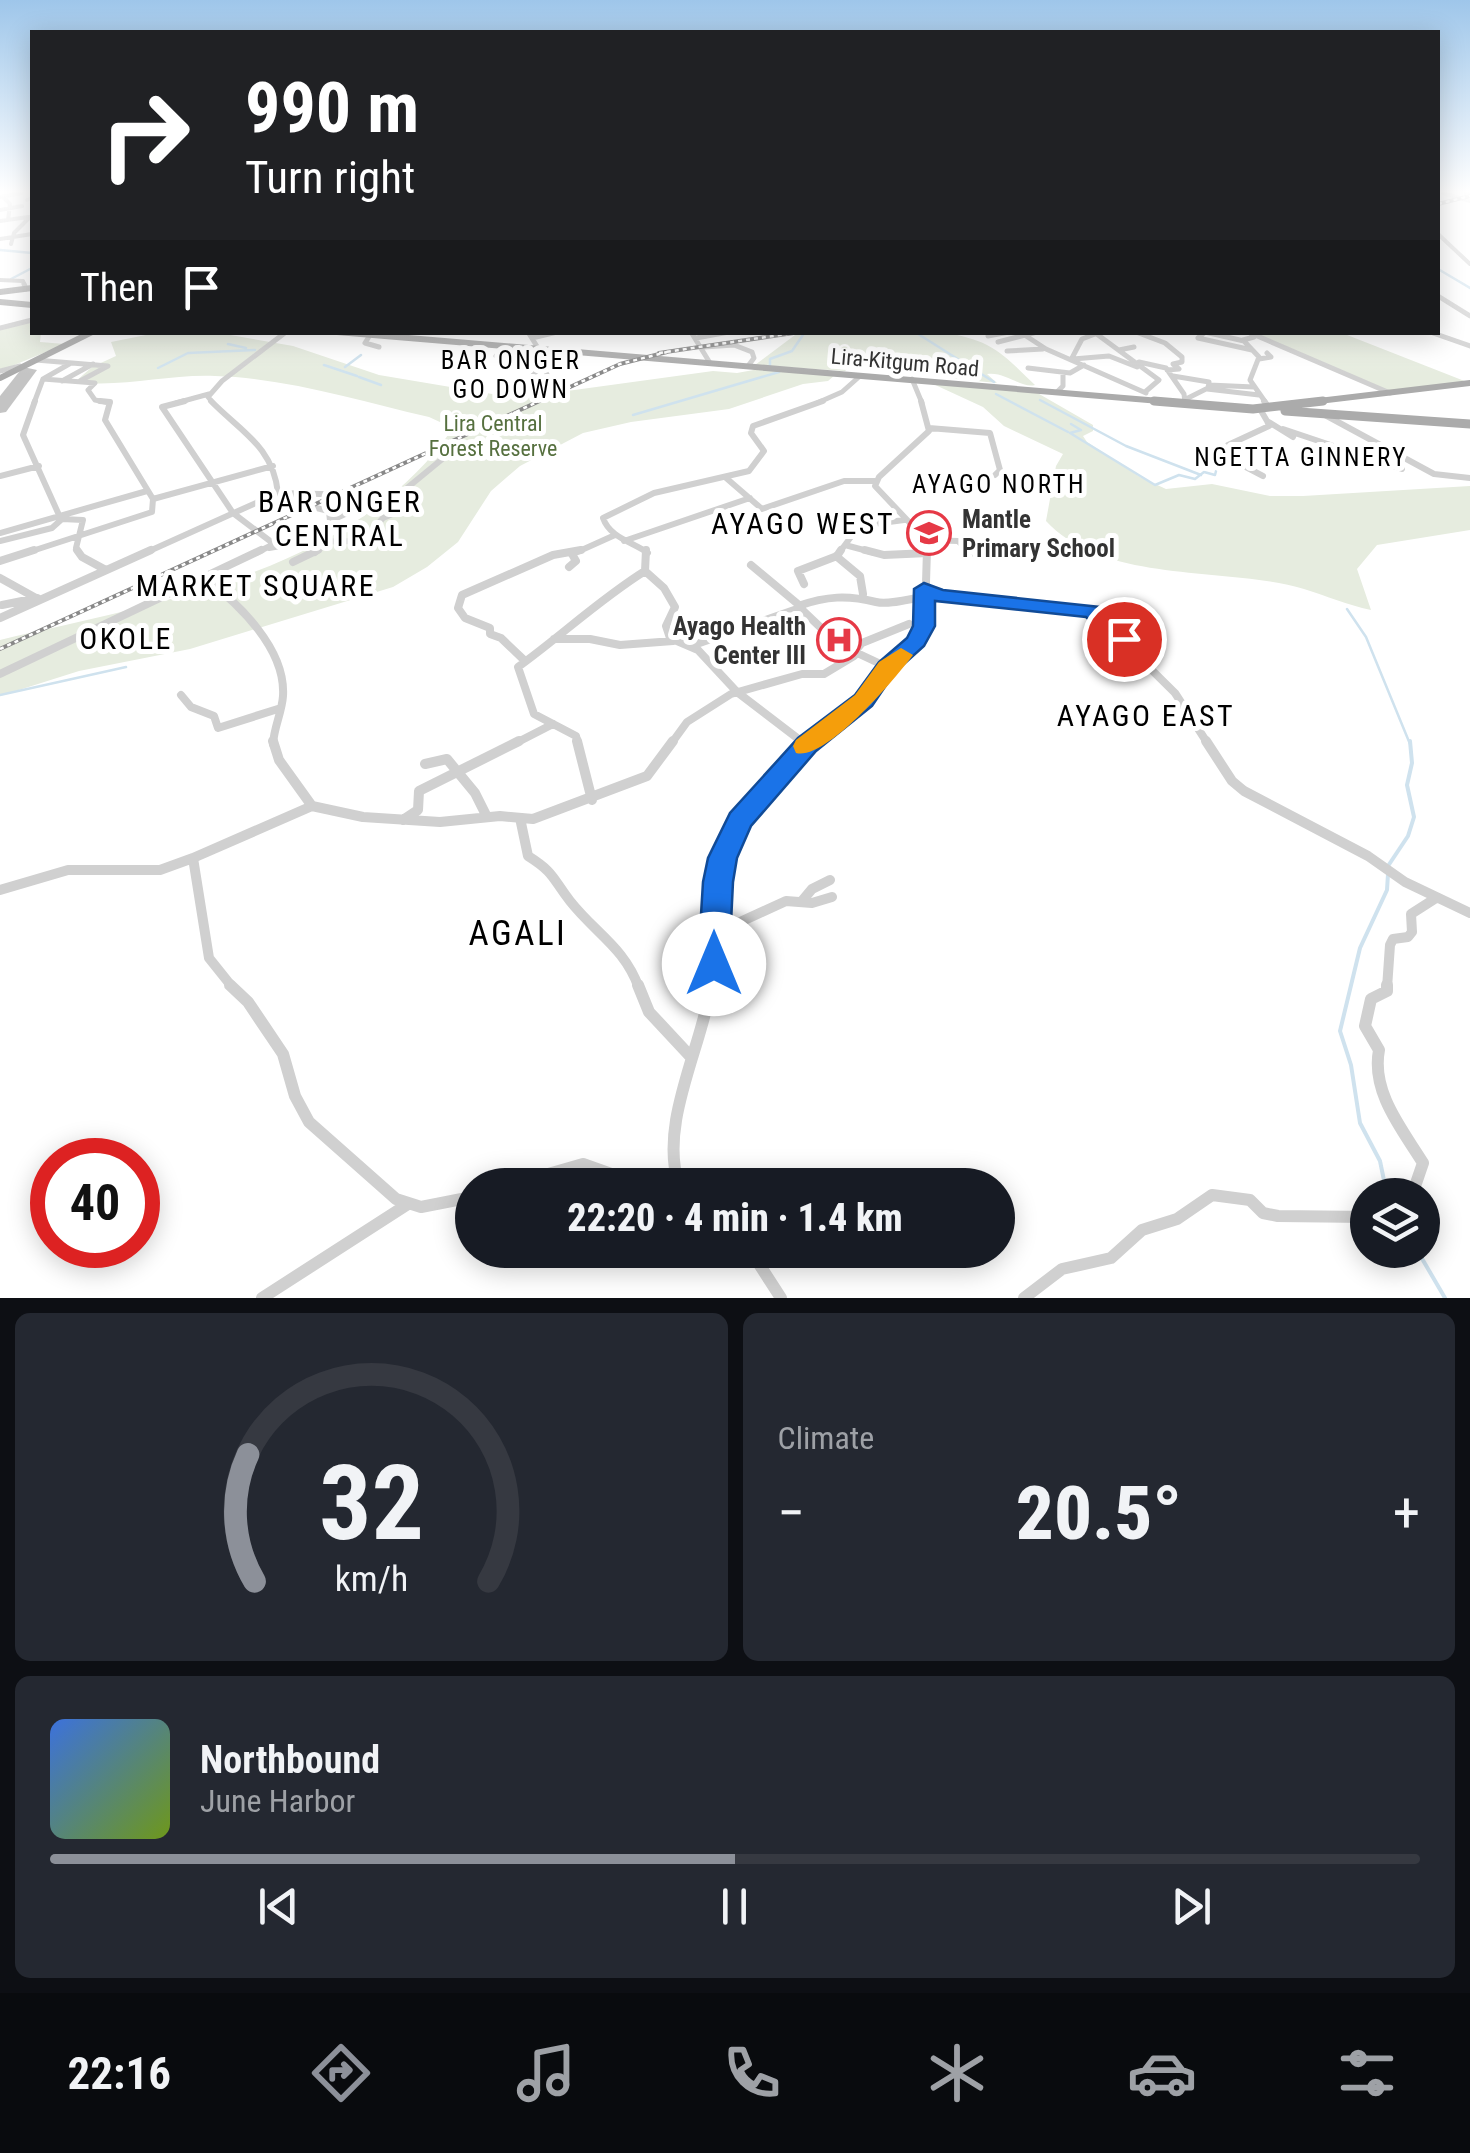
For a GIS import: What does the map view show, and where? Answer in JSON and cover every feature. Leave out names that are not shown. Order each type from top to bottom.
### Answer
[{"type":"main road","points":[[0,292],[29,288]]},
{"type":"main road","points":[[0,302],[30,305]]},
{"type":"main road","points":[[0,375],[86,335]]},
{"type":"main road","name":"Lira-Kitgum Road","points":[[405,335],[538,350],[1261,409],[1470,383]]},
{"type":"main road","points":[[1261,409],[1470,424]]},
{"type":"street","points":[[0,280],[24,282],[29,288]]},
{"type":"street","points":[[1440,297],[1470,316]]},
{"type":"street","points":[[0,328],[30,320]]},
{"type":"street","points":[[0,674],[274,542],[243,525],[162,408],[209,394],[282,335]]},
{"type":"street","points":[[370,335],[364,343],[378,347]]},
{"type":"street","points":[[530,335],[538,350],[532,357],[543,365],[554,392]]},
{"type":"street","points":[[693,335],[704,347],[710,363]]},
{"type":"street","points":[[988,336],[993,335]]},
{"type":"street","points":[[998,342],[1022,335],[1148,397]]},
{"type":"street","points":[[1073,358],[1082,339],[1090,335]]},
{"type":"street","points":[[1097,335],[1159,381],[1144,389],[1148,397]]},
{"type":"street","points":[[1144,335],[1165,343],[1182,357],[1182,362],[1174,364],[1179,369],[1170,373]]},
{"type":"street","points":[[1202,335],[1198,338],[1206,343],[1252,350]]},
{"type":"street","points":[[1218,335],[1244,341],[1259,337]]},
{"type":"street","points":[[1255,335],[1390,393]]},
{"type":"street","points":[[1435,335],[1469,345]]},
{"type":"street","points":[[1244,341],[1258,358]]},
{"type":"street","points":[[704,347],[734,345],[752,352],[754,358],[748,366]]},
{"type":"street","points":[[496,356],[505,347]]},
{"type":"street","points":[[1119,350],[1134,348]]},
{"type":"street","points":[[1007,351],[1046,350]]},
{"type":"street","points":[[1258,358],[1271,357],[1267,353]]},
{"type":"street","points":[[1109,356],[1202,378],[1208,387],[1259,395]]},
{"type":"street","points":[[1073,358],[1130,356]]},
{"type":"street","points":[[1258,358],[1249,377],[1269,426],[1228,445],[1219,456],[1263,476]]},
{"type":"street","points":[[33,362],[108,366],[76,383]]},
{"type":"street","points":[[60,517],[22,435],[71,362]]},
{"type":"street","points":[[55,381],[90,364]]},
{"type":"street","points":[[55,381],[90,364]]},
{"type":"street","points":[[526,391],[530,389],[527,381],[543,365]]},
{"type":"street","points":[[1028,368],[1063,373],[1084,365]]},
{"type":"street","points":[[1058,392],[1063,386],[1063,373]]},
{"type":"street","points":[[1170,373],[1186,401],[1208,387],[1254,387]]},
{"type":"street","points":[[592,800],[578,738],[534,714],[518,667],[577,624],[610,593],[644,572],[648,552],[614,534],[603,522],[606,514],[675,488],[758,464],[764,450],[751,433],[753,426],[801,411],[860,382],[860,376]]},
{"type":"street","points":[[912,379],[929,428]]},
{"type":"street","points":[[0,560],[80,538],[155,510],[153,499],[105,418],[110,402],[94,399],[88,390],[95,383],[55,381]]},
{"type":"street","points":[[209,394],[210,402],[250,433],[273,466],[280,493],[300,504],[330,512],[330,521]]},
{"type":"street","points":[[1196,396],[1204,404]]},
{"type":"street","points":[[1323,414],[1434,474],[1470,478]]},
{"type":"street","points":[[1268,420],[1292,437]]},
{"type":"street","points":[[724,476],[763,509],[848,480],[875,481],[929,428],[990,433],[1000,470],[996,475]]},
{"type":"street","points":[[1283,429],[1402,469]]},
{"type":"street","points":[[108,439],[118,437]]},
{"type":"street","points":[[1351,451],[1374,444]]},
{"type":"street","points":[[265,549],[298,542],[327,544],[361,538],[383,518],[411,504],[404,494],[407,488],[452,451]]},
{"type":"street","points":[[0,476],[39,466]]},
{"type":"street","points":[[153,499],[273,466]]},
{"type":"street","points":[[674,1168],[690,1056],[708,1006],[718,882],[730,838],[751,804],[807,744],[863,700],[887,667],[916,642],[924,626],[926,540],[877,492],[875,481]]},
{"type":"street","points":[[0,532],[148,490]]},
{"type":"street","points":[[0,618],[280,493],[363,495],[403,510]]},
{"type":"street","points":[[624,541],[750,498]]},
{"type":"street","points":[[298,542],[330,521],[378,500]]},
{"type":"street","points":[[60,517],[83,520],[76,548],[82,558],[108,570]]},
{"type":"street","points":[[0,541],[52,528],[60,517]]},
{"type":"street","points":[[804,584],[798,571],[836,556],[859,526],[904,520]]},
{"type":"street","points":[[524,660],[501,638],[490,634],[490,628],[465,618],[458,608],[462,595],[492,577],[547,563],[553,555],[572,554],[614,534]]},
{"type":"street","points":[[926,540],[958,541],[971,553]]},
{"type":"street","points":[[298,561],[327,544]]},
{"type":"street","points":[[844,545],[884,555],[928,553]]},
{"type":"street","points":[[569,567],[576,561],[572,554]]},
{"type":"street","points":[[836,556],[860,576],[863,594]]},
{"type":"street","points":[[750,564],[800,607],[822,633],[853,656],[887,667]]},
{"type":"street","points":[[644,572],[664,588],[674,604],[666,632],[675,641]]},
{"type":"street","points":[[205,578],[225,593],[277,659],[284,679],[273,750],[312,806]]},
{"type":"street","points":[[3,581],[40,599]]},
{"type":"street","points":[[691,646],[800,607],[863,594],[877,603],[924,593],[1092,612],[1175,693],[1218,760],[1244,791],[1470,914]]},
{"type":"street","points":[[2,604],[40,599]]},
{"type":"street","points":[[0,890],[68,870],[160,870],[312,806],[402,820],[539,818],[647,776],[690,719],[737,692],[802,674],[824,674],[853,656],[862,643],[909,624]]},
{"type":"street","points":[[554,639],[590,639],[620,645],[675,641],[691,646],[710,660],[737,692],[807,744]]},
{"type":"street","points":[[182,695],[190,708],[214,716],[218,728],[281,708]]},
{"type":"street","points":[[402,820],[418,810],[418,791],[553,724]]},
{"type":"street","points":[[424,764],[446,759],[480,796],[486,817]]},
{"type":"street","points":[[520,818],[528,855],[552,872],[570,901],[630,961],[649,1012],[690,1056]]},
{"type":"street","points":[[194,858],[210,958],[221,976],[248,1002],[283,1054],[300,1110],[309,1122],[358,1168],[408,1204],[421,1207],[455,1200]]},
{"type":"street","points":[[802,901],[812,889],[830,880]]},
{"type":"street","points":[[714,934],[786,902],[812,903],[832,897]]},
{"type":"street","points":[[1418,1178],[1423,1163],[1388,1105],[1376,1066],[1379,1050],[1364,1034],[1363,1019],[1372,1007],[1372,999],[1387,991],[1384,977],[1388,945],[1393,939],[1408,937],[1412,932],[1412,914],[1436,898]]},
{"type":"street","points":[[569,1168],[583,1164],[594,1168]]},
{"type":"street","points":[[1024,1298],[1062,1269],[1111,1258],[1142,1230],[1176,1219],[1212,1194],[1250,1200],[1263,1213],[1278,1216],[1350,1216]]},
{"type":"street","points":[[262,1298],[408,1204]]},
{"type":"street","points":[[762,1268],[782,1298]]},
{"type":"green space","points":[[30,323],[30,335],[41,335],[40,342],[65,344],[0,371],[0,329]]},
{"type":"green space","name":"Lira Central Forest Reserve","points":[[146,335],[230,335],[293,346],[379,375],[516,398],[713,371],[737,373],[759,369],[835,375],[828,381],[803,384],[729,409],[631,422],[583,433],[520,466],[491,491],[458,542],[393,587],[190,649],[79,671],[0,696],[0,640],[186,595],[308,549],[363,517],[412,477],[453,428],[429,417],[350,398],[242,378],[197,376],[75,382],[92,367],[116,356],[111,342]]},
{"type":"green space","points":[[795,335],[956,335],[987,345],[1035,385],[994,374],[987,374],[997,383],[855,362],[845,371],[755,365]]},
{"type":"green space","points":[[1256,335],[1347,335],[1467,382],[1388,392]]},
{"type":"green space","points":[[931,383],[1034,391],[1093,425],[1093,431],[1083,436],[1087,442],[1166,489],[1212,484],[1270,496],[1303,496],[1470,486],[1470,530],[1377,545],[1357,569],[1371,610],[1274,582],[1134,565],[1071,541],[1046,521],[1056,466],[1063,454],[1004,426],[983,407]]},
{"type":"waterway","points":[[11,279],[30,269]]},
{"type":"waterway","points":[[1440,270],[1470,288]]},
{"type":"waterway","points":[[770,365],[770,359],[792,351],[803,335]]},
{"type":"waterway","points":[[920,335],[994,382]]},
{"type":"waterway","points":[[228,344],[246,348]]},
{"type":"waterway","points":[[158,368],[188,353],[255,350]]},
{"type":"waterway","points":[[345,367],[361,355]]},
{"type":"waterway","points":[[324,365],[357,376]]},
{"type":"waterway","points":[[633,415],[779,372]]},
{"type":"waterway","points":[[359,377],[381,385]]},
{"type":"waterway","points":[[996,394],[1068,432]]},
{"type":"waterway","points":[[1040,400],[1126,446],[1200,475]]},
{"type":"waterway","points":[[1071,424],[1081,430],[1070,433],[1155,485],[1179,475],[1195,479],[1200,475]]},
{"type":"waterway","points":[[469,451],[498,446]]},
{"type":"waterway","points":[[1200,475],[1215,475],[1216,471]]},
{"type":"waterway","points":[[1347,609],[1366,637],[1410,744]]},
{"type":"waterway","points":[[0,695],[126,667]]},
{"type":"waterway","points":[[1388,866],[1408,836],[1414,817],[1407,785],[1412,763],[1410,741]]},
{"type":"waterway","points":[[1384,1178],[1380,1161],[1360,1123],[1351,1065],[1340,1031],[1360,948],[1387,890],[1388,874]]},
{"type":"waterway","points":[[1428,1268],[1445,1298]]},
{"type":"runway","points":[[0,408],[29,370]]},
{"type":"railway","points":[[659,353],[780,335]]},
{"type":"railway","points":[[0,649],[620,364],[667,352]]},
{"type":"slow traffic","points":[[805,746],[863,700],[901,655]]},
{"type":"place","name":"Mantle Primary School","points":[[929,533]]},
{"type":"place","name":"Ayago Health Center III","points":[[839,640]]},
{"type":"district","name":"BAR ONGER GO DOWN","points":[[511,374]]},
{"type":"district","name":"NGETTA GINNERY","points":[[1301,457]]},
{"type":"district","name":"AYAGO NORTH","points":[[999,484]]},
{"type":"district","name":"BAR ONGER CENTRAL","points":[[340,519]]},
{"type":"district","name":"AYAGO WEST","points":[[803,524]]},
{"type":"district","name":"MARKET SQUARE","points":[[256,586]]},
{"type":"district","name":"OKOLE","points":[[126,639]]},
{"type":"district","name":"AYAGO EAST","points":[[1146,716]]},
{"type":"district","name":"AGALI","points":[[518,933]]},
{"type":"route","points":[[714,964],[713,922],[718,882],[730,838],[740,820],[807,744],[863,700],[887,667],[916,642],[924,626],[924,589],[938,596],[1092,612],[1124,639]]}]
